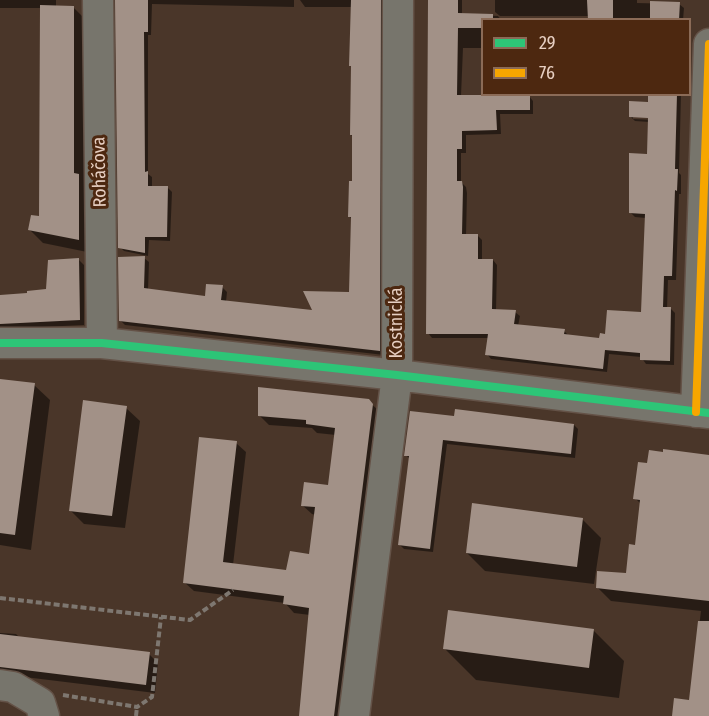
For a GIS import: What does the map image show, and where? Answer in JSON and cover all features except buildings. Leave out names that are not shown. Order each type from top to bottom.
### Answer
[{"type":"street","name":"Roháčova","points":[[98,0],[102,343]]},
{"type":"street","name":"Kostnická","points":[[354,716],[397,375],[398,0]]},
{"type":"street","points":[[0,343],[102,343],[397,375],[703,412],[709,44]]},
{"type":"street","points":[[0,685],[12,687],[47,704]]},
{"type":"path","points":[[0,598],[190,621],[233,590]]},
{"type":"path","points":[[47,704],[137,707],[152,697],[161,617]]},
{"type":"path","points":[[136,716],[137,707]]},
{"type":"transit line","name":"76","points":[[696,412],[709,44]]},
{"type":"transit line","name":"29","points":[[0,343],[102,343],[397,375],[709,413]]}]
